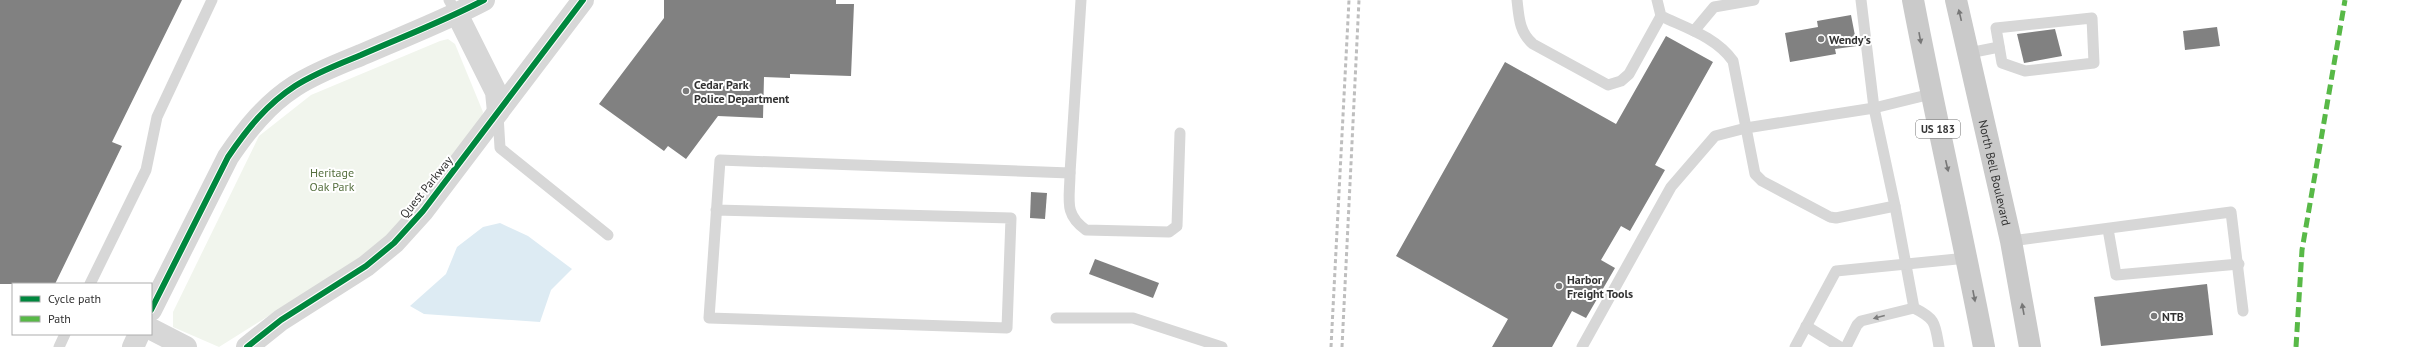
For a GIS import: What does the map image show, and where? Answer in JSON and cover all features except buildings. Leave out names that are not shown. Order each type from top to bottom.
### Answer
[{"type":"main road","name":"US 183","points":[[1913,0],[1931,94],[1967,258],[1984,347]]},
{"type":"main road","name":"North Bell Boulevard","points":[[1956,0],[2011,241],[2030,347]]},
{"type":"street","points":[[152,308],[228,157],[244,134],[266,109],[295,86],[322,71],[453,7],[484,0]]},
{"type":"street","name":"Quest Parkway","points":[[247,347],[281,320],[366,266],[394,243],[423,210],[583,0]]},
{"type":"street","points":[[453,7],[496,92],[498,112]]},
{"type":"street","points":[[138,336],[186,347]]},
{"type":"lane","points":[[90,283],[146,170],[157,117],[212,0]]},
{"type":"lane","points":[[1080,0],[1069,214],[1076,223],[1086,230],[1169,232],[1176,226],[1180,133]]},
{"type":"lane","points":[[1517,0],[1520,28],[1525,37],[1533,44],[1608,86],[1620,81],[1629,74],[1661,16],[1657,0]]},
{"type":"lane","points":[[1694,32],[1714,7],[1754,0]]},
{"type":"lane","points":[[1861,0],[1874,108],[1895,206],[1904,264],[1914,308]]},
{"type":"lane","points":[[1661,16],[1694,32],[1725,50],[1733,61],[1755,174],[1762,181],[1830,217],[1836,218],[1895,206]]},
{"type":"lane","points":[[2092,18],[2094,62],[2025,71],[2002,63],[1999,47],[1996,28],[2092,18]]},
{"type":"lane","points":[[1969,53],[1999,47]]},
{"type":"lane","points":[[1582,347],[1671,187],[1715,136],[1746,128],[1874,108],[1931,94]]},
{"type":"lane","points":[[498,112],[500,148],[608,235]]},
{"type":"lane","points":[[716,210],[1011,218],[1007,328],[709,318],[716,210],[720,160],[1070,173]]},
{"type":"lane","points":[[2011,241],[2231,212],[2239,264],[2243,311]]},
{"type":"lane","points":[[2108,229],[2116,276],[2239,264]]},
{"type":"lane","points":[[1795,347],[1836,271],[1967,258]]},
{"type":"lane","points":[[1846,347],[1851,336],[1862,321],[1914,308],[1931,317],[1936,324],[1939,347]]},
{"type":"lane","points":[[1056,318],[1133,318],[1222,347]]},
{"type":"lane","points":[[1806,326],[1840,347]]},
{"type":"lane","points":[[59,347],[65,335]]},
{"type":"green space","name":"Heritage Oak Park","points":[[448,39],[455,44],[483,112],[481,120],[400,227],[358,260],[219,347],[173,327],[173,312],[259,136],[311,95]]},
{"type":"shaded area","points":[[500,223],[528,236],[572,269],[551,290],[540,322],[424,314],[410,306],[446,274],[457,247],[483,227]]},
{"type":"railway","points":[[1331,347],[1349,0]]},
{"type":"railway","points":[[1342,347],[1359,0]]},
{"type":"marked path","points":[[2296,347],[2302,250],[2345,0]]},
{"type":"cycle path","points":[[152,308],[228,157],[250,127],[275,101],[295,86],[311,77],[438,22],[484,0]]},
{"type":"cycle path","points":[[247,347],[281,320],[366,266],[394,243],[423,211],[583,0]]},
{"type":"place","name":"Wendy's","points":[[1821,39]]},
{"type":"place","name":"Cedar Park Police Department","points":[[686,91]]},
{"type":"place","name":"Harbor Freight Tools","points":[[1559,286]]},
{"type":"place","name":"NTB","points":[[2154,316]]}]
